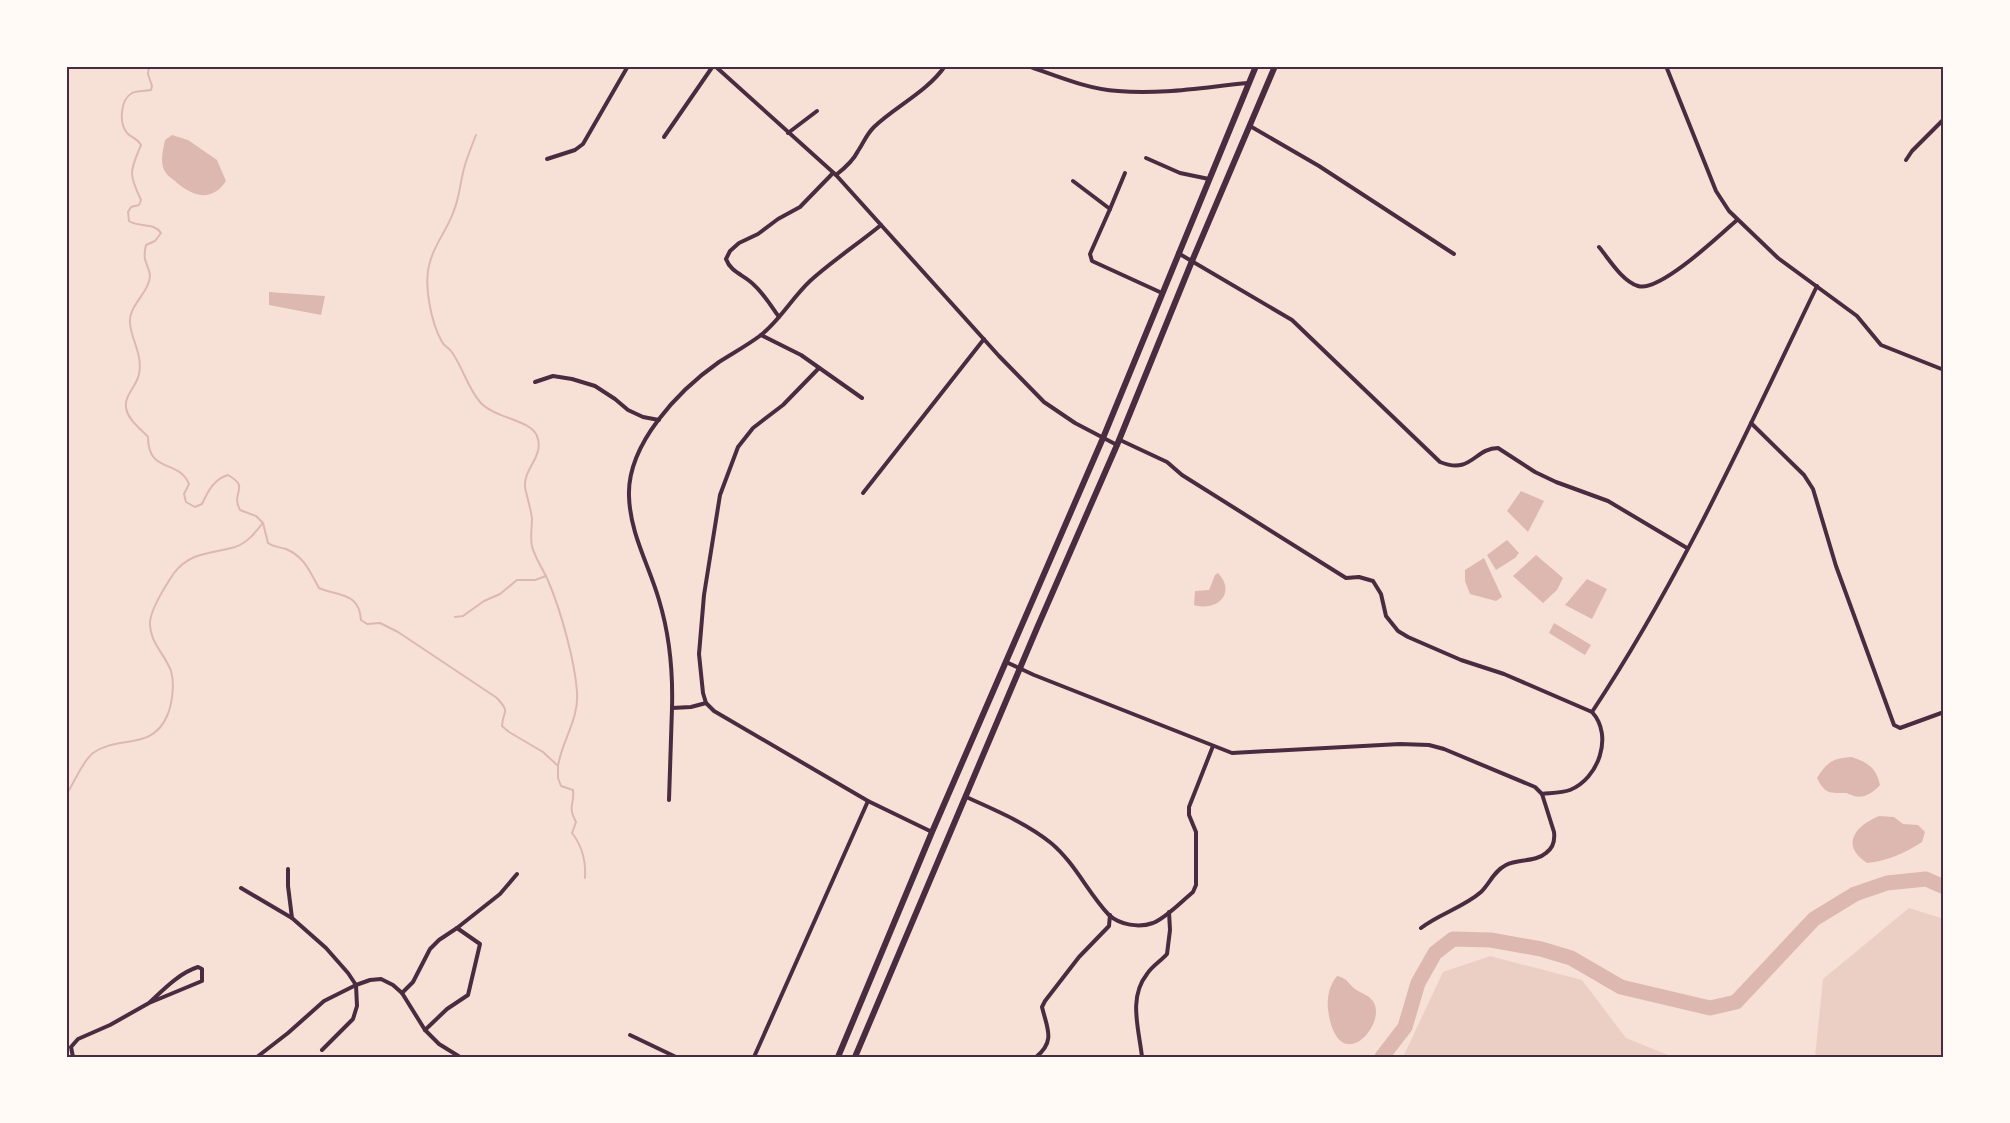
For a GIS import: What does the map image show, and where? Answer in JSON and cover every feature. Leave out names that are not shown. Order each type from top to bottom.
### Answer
[{"type":"highway","points":[[838,1057],[932,832],[1103,438],[1256,66]]},
{"type":"highway","points":[[855,1057],[1118,442],[1275,66]]},
{"type":"highway","points":[[847,1035],[861,1042]]},
{"type":"street","points":[[547,159],[575,150],[583,144],[628,66]]},
{"type":"street","points":[[664,137],[714,66],[835,174],[1044,402],[1103,438],[1167,462],[1182,475],[1346,578],[1359,577],[1373,581],[1381,594],[1386,616],[1398,631],[1408,637],[1461,660],[1504,674],[1592,712],[1600,725],[1599,761],[1582,783],[1569,791],[1542,794]]},
{"type":"street","points":[[779,317],[753,283],[728,266],[726,259],[730,251],[739,243],[758,234],[778,219],[800,207],[849,164],[859,151],[865,137],[875,126],[919,93],[945,66]]},
{"type":"street","points":[[1028,66],[1092,87],[1116,91],[1146,93],[1249,83]]},
{"type":"street","points":[[1666,66],[1716,190],[1737,220],[1778,258],[1857,316],[1881,345],[1944,370]]},
{"type":"street","points":[[788,133],[817,111]]},
{"type":"street","points":[[1906,160],[1944,119]]},
{"type":"street","points":[[1250,126],[1319,166],[1454,254]]},
{"type":"street","points":[[1146,158],[1180,173],[1210,179]]},
{"type":"street","points":[[1125,172],[1090,254],[1092,261],[1162,293]]},
{"type":"street","points":[[1074,181],[1110,209]]},
{"type":"street","points":[[1599,247],[1627,280],[1636,286],[1645,287],[1655,284],[1681,267],[1737,220]]},
{"type":"street","points":[[669,800],[673,675],[659,601],[636,541],[629,495],[631,473],[636,455],[659,420],[687,389],[718,363],[761,335],[810,282],[881,225]]},
{"type":"street","points":[[1178,253],[1292,320],[1440,462],[1456,466],[1463,465],[1492,448],[1498,448],[1535,472],[1608,501],[1687,548]]},
{"type":"street","points":[[1592,712],[1658,605],[1718,492],[1817,286]]},
{"type":"street","points":[[761,335],[801,355],[862,398]]},
{"type":"street","points":[[863,493],[984,339]]},
{"type":"street","points":[[819,368],[783,405],[753,428],[738,447],[720,495],[704,595],[699,654],[700,679],[706,703],[714,711],[868,801],[932,832]]},
{"type":"street","points":[[535,382],[554,376],[583,382],[595,386],[628,410],[643,417],[659,420]]},
{"type":"street","points":[[1751,423],[1804,475],[1813,489],[1836,566],[1894,724],[1900,728],[1944,712]]},
{"type":"street","points":[[1006,662],[1237,754],[1400,744],[1429,745],[1460,755],[1535,787],[1542,794],[1554,838],[1546,853],[1507,864],[1493,876],[1478,895],[1421,928]]},
{"type":"street","points":[[672,708],[706,703]]},
{"type":"street","points":[[966,797],[1009,816],[1050,843],[1066,858],[1110,915],[1121,922],[1137,925],[1153,923],[1193,892],[1196,885],[1196,832],[1189,815],[1189,807],[1213,746]]},
{"type":"street","points":[[754,1057],[868,801]]},
{"type":"street","points":[[288,869],[292,918]]},
{"type":"street","points":[[402,993],[416,977],[430,949],[500,894],[518,874]]},
{"type":"street","points":[[241,888],[292,918],[326,948],[356,985],[357,1006],[353,1020],[322,1050]]},
{"type":"street","points":[[1142,1057],[1136,1001],[1139,984],[1149,970],[1167,954],[1170,930],[1169,912]]},
{"type":"street","points":[[1036,1057],[1048,1044],[1049,1038],[1041,1007],[1073,964],[1108,926],[1110,915]]},
{"type":"street","points":[[425,1030],[447,1009],[468,995],[480,944],[457,928]]},
{"type":"street","points":[[73,1057],[68,1046],[78,1039],[110,1025],[149,1003],[202,981],[202,969],[198,967],[191,969],[149,1003]]},
{"type":"street","points":[[257,1057],[324,1001],[356,985],[381,979],[402,993],[425,1030],[439,1044],[460,1057]]},
{"type":"street","points":[[630,1035],[676,1057]]},
{"type":"shaded area","points":[[172,135],[188,140],[217,160],[226,181],[221,188],[209,195],[196,194],[183,188],[167,174],[162,161],[163,152],[165,140]]},
{"type":"shaded area","points":[[269,292],[325,296],[321,315],[269,305]]},
{"type":"shaded area","points":[[1521,491],[1544,501],[1528,532],[1507,511]]},
{"type":"shaded area","points":[[1507,540],[1519,553],[1496,570],[1487,555]]},
{"type":"shaded area","points":[[1536,555],[1563,578],[1557,590],[1543,603],[1513,576]]},
{"type":"shaded area","points":[[1484,558],[1502,597],[1496,601],[1470,594],[1465,581],[1465,570]]},
{"type":"shaded area","points":[[1218,573],[1226,587],[1222,599],[1210,606],[1194,605],[1195,591],[1209,590]]},
{"type":"shaded area","points":[[1587,579],[1607,589],[1592,619],[1565,605]]},
{"type":"shaded area","points":[[1554,623],[1591,645],[1585,655],[1549,633]]},
{"type":"shaded area","points":[[1852,757],[1871,767],[1880,785],[1861,797],[1825,790],[1817,778],[1824,768],[1840,758]]},
{"type":"shaded area","points":[[1879,816],[1894,817],[1903,824],[1918,825],[1925,832],[1922,842],[1896,856],[1867,863],[1854,849],[1854,837],[1863,825]]},
{"type":"shaded area","points":[[1909,908],[1944,919],[1944,1057],[1815,1057],[1823,979]]},
{"type":"shaded area","points":[[1490,956],[1582,980],[1626,1038],[1673,1057],[1403,1057],[1443,972]]},
{"type":"shaded area","points":[[1337,976],[1370,998],[1376,1012],[1374,1023],[1368,1033],[1352,1044],[1343,1042],[1335,1034],[1329,1016],[1328,995]]},
{"type":"waterway","points":[[149,66],[151,90],[138,91],[128,96],[122,112],[124,129],[141,145],[132,173],[141,200],[139,205],[131,207],[128,212],[129,221],[155,227],[161,233],[155,241],[146,245],[145,257],[150,274],[149,282],[130,317],[140,367],[138,378],[126,403],[129,416],[148,437],[149,449],[158,462],[184,476],[189,484],[184,494],[186,502],[195,507],[202,504],[215,483],[228,475],[235,479],[239,487],[237,499],[240,510],[256,516],[263,523],[268,543],[298,556],[310,571],[319,588],[352,600],[357,604],[361,620],[367,624],[380,623],[398,632],[497,698],[505,709],[502,726],[543,752],[558,766],[561,786],[573,790],[572,808],[576,822],[572,833],[583,854],[585,878]]},
{"type":"waterway","points":[[476,135],[465,165],[455,207],[430,262],[427,281],[429,303],[434,324],[442,342],[455,357],[480,402],[486,408],[533,430],[539,443],[525,480],[532,519],[531,543],[554,594],[563,622],[577,692],[573,721],[558,766]]},
{"type":"waterway","points":[[66,795],[93,753],[153,734],[161,727],[167,716],[172,694],[172,676],[152,636],[150,622],[156,604],[174,573],[195,557],[243,543],[262,524]]},
{"type":"waterway","points":[[455,617],[463,616],[484,601],[500,594],[517,580],[535,580],[546,576]]},
{"type":"waterway","points":[[1382,1057],[1405,1027],[1418,983],[1435,953],[1453,939],[1491,940],[1541,949],[1571,958],[1621,987],[1710,1008],[1736,1002],[1814,919],[1855,894],[1887,883],[1926,879],[1944,887]]}]
